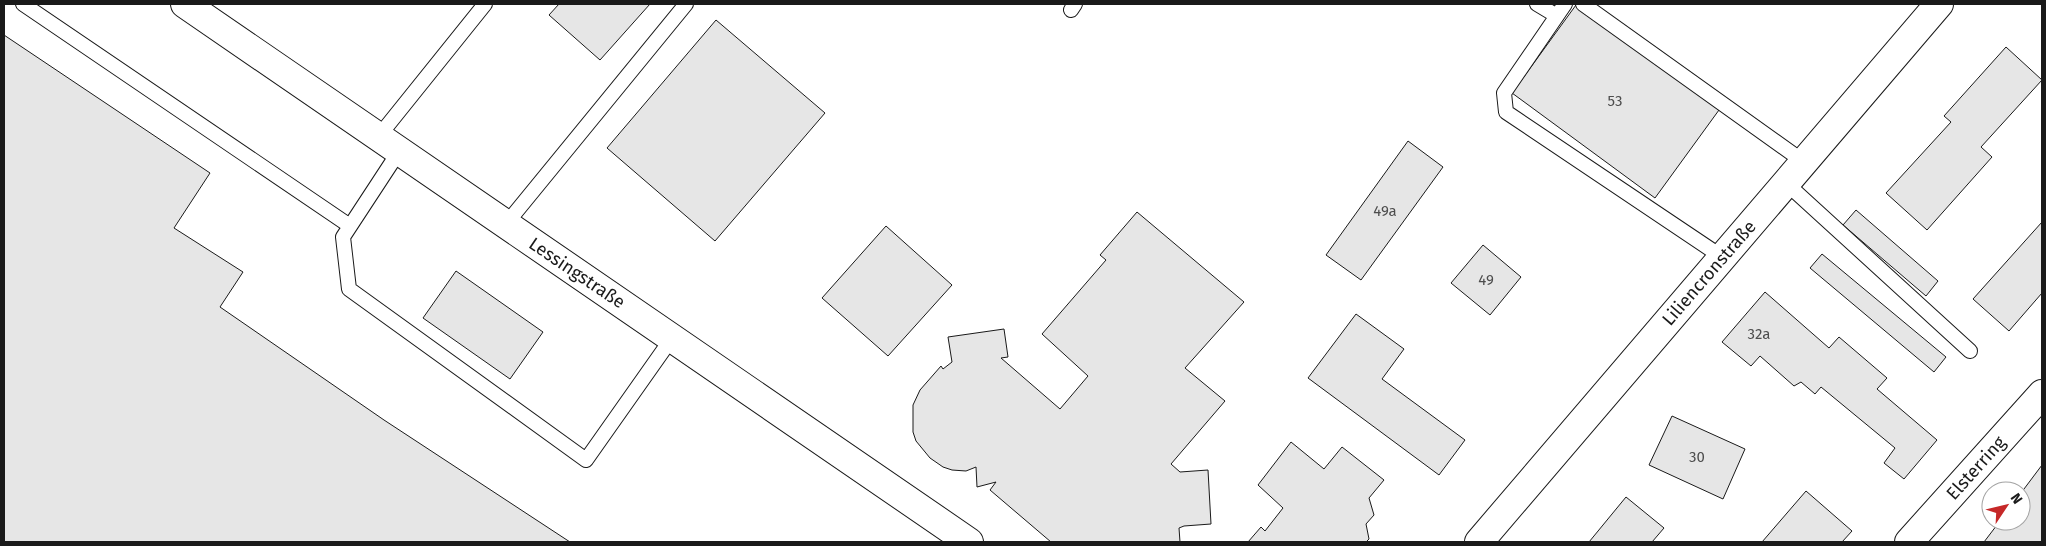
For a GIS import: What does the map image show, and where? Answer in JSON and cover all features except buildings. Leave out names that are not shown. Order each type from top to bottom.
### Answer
[{"type":"street","name":"Lessingstraße","points":[[185,4],[969,542]]},
{"type":"street","name":"Liliencronstraße","points":[[1479,542],[1940,4]]},
{"type":"street","name":"Elsterring","points":[[1909,542],[2042,394]]},
{"type":"lane","points":[[22,4],[350,226]]},
{"type":"lane","points":[[485,4],[389,143],[343,237],[349,289],[586,460],[672,338]]},
{"type":"lane","points":[[506,224],[686,4]]},
{"type":"lane","points":[[1537,4],[1557,16]]},
{"type":"lane","points":[[1565,4],[1504,93],[1506,112],[1722,258]]},
{"type":"lane","points":[[1583,4],[1804,162]]},
{"type":"lane","points":[[1786,183],[1970,351]]}]
